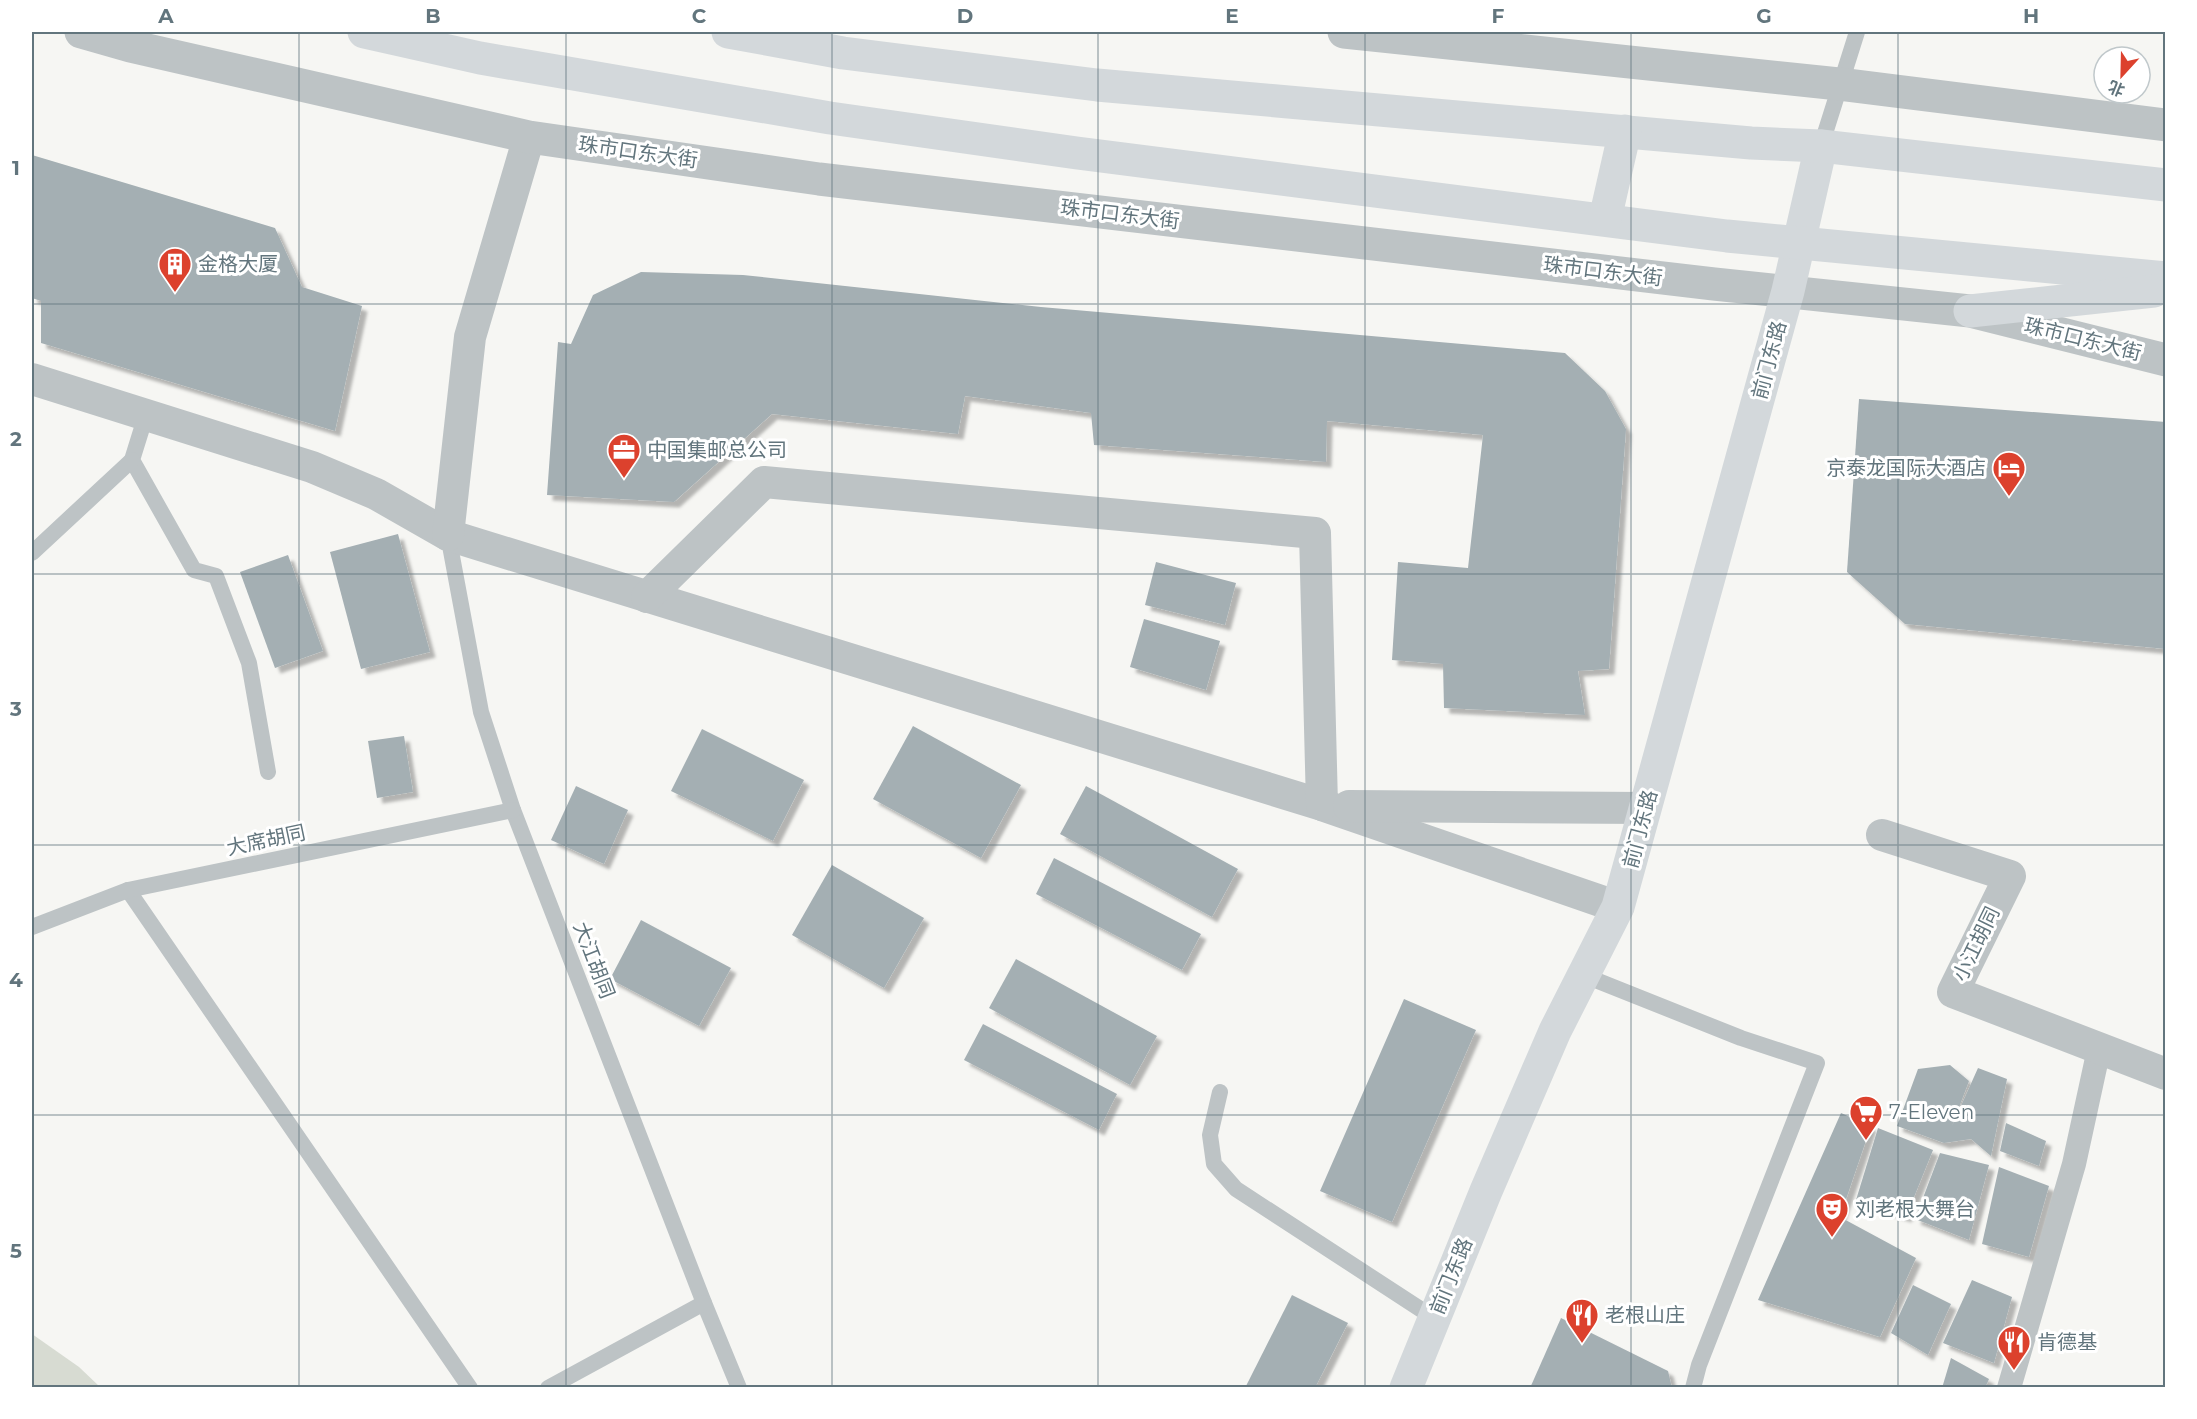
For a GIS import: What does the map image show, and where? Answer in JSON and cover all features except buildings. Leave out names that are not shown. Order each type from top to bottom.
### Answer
[{"type":"main road","points":[[364,32],[480,58],[842,119],[1077,153],[1727,236],[2166,278]]},
{"type":"main road","points":[[728,32],[843,53],[1097,85],[1751,143],[1821,146],[2166,185]]},
{"type":"main road","points":[[1605,219],[1625,131]]},
{"type":"main road","name":"前门东路","points":[[1406,1388],[1555,1031],[1618,907],[1788,291],[1821,146]]},
{"type":"main road","points":[[1970,311],[2166,290]]},
{"type":"street","name":"珠市口东大街","points":[[81,32],[130,46],[529,137],[819,178],[1970,311],[2166,360]]},
{"type":"street","points":[[1344,32],[1839,84],[2166,125]]},
{"type":"street","points":[[448,536],[470,337],[529,137]]},
{"type":"street","points":[[32,379],[312,467],[375,494],[448,536],[1322,806],[1618,907]]},
{"type":"street","points":[[647,597],[764,482],[1315,533],[1322,806]]},
{"type":"street","points":[[1322,806],[1645,808]]},
{"type":"street","name":"小江胡同","points":[[1882,836],[2010,876],[1953,992],[2166,1074]]},
{"type":"street","points":[[2009,1388],[2074,1164],[2099,1049]]},
{"type":"lane","points":[[1821,146],[1857,32]]},
{"type":"lane","points":[[32,553],[132,460],[146,415]]},
{"type":"lane","points":[[132,460],[194,570],[216,576],[249,663],[268,772]]},
{"type":"lane","name":"大江胡同","points":[[448,536],[481,712],[513,810],[704,1303],[740,1388]]},
{"type":"lane","name":"大席胡同","points":[[32,927],[128,890],[513,810]]},
{"type":"lane","points":[[128,890],[470,1388]]},
{"type":"lane","points":[[1583,975],[1741,1038],[1817,1062],[1699,1365],[1693,1388]]},
{"type":"lane","points":[[1220,1092],[1210,1135],[1214,1164],[1236,1189],[1434,1318]]},
{"type":"lane","points":[[548,1388],[704,1303]]},
{"type":"shaded area","points":[[32,1334],[79,1367],[100,1387],[32,1387]]},
{"type":"place","name":"金格大厦","points":[[175,293]]},
{"type":"place","name":"中国集邮总公司","points":[[624,479]]},
{"type":"place","name":"京泰龙国际大酒店","points":[[2009,497]]},
{"type":"place","name":"7-Eleven","points":[[1866,1141]]},
{"type":"place","name":"刘老根大舞台","points":[[1832,1238]]},
{"type":"place","name":"老根山庄","points":[[1582,1344]]},
{"type":"place","name":"肯德基","points":[[2014,1371]]}]
